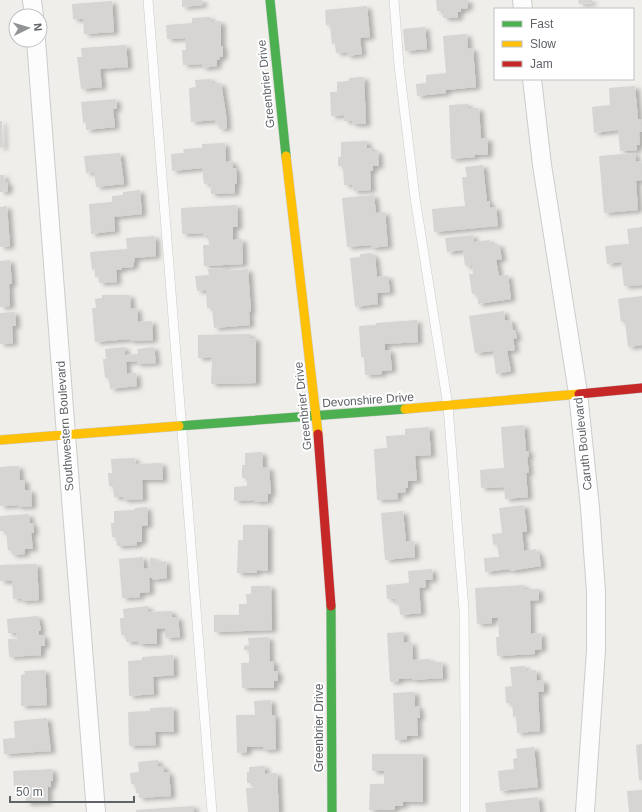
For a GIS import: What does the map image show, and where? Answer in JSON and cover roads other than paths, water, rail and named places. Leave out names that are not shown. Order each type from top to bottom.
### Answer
[{"type":"street","name":"Greenbrier Drive","points":[[270,0],[285,149],[317,416],[331,595],[332,812]]},
{"type":"street","name":"Southwestern Boulevard","points":[[37,48],[96,812]]},
{"type":"street","name":"Caruth Boulevard","points":[[532,80],[542,166],[578,393],[590,508],[596,592],[596,650],[585,812]]},
{"type":"street","name":"Devonshire Drive","points":[[0,440],[448,406],[642,388]]},
{"type":"lane","points":[[148,0],[212,812]]},
{"type":"lane","points":[[394,0],[399,66],[415,198],[448,406],[464,610],[465,812]]}]
